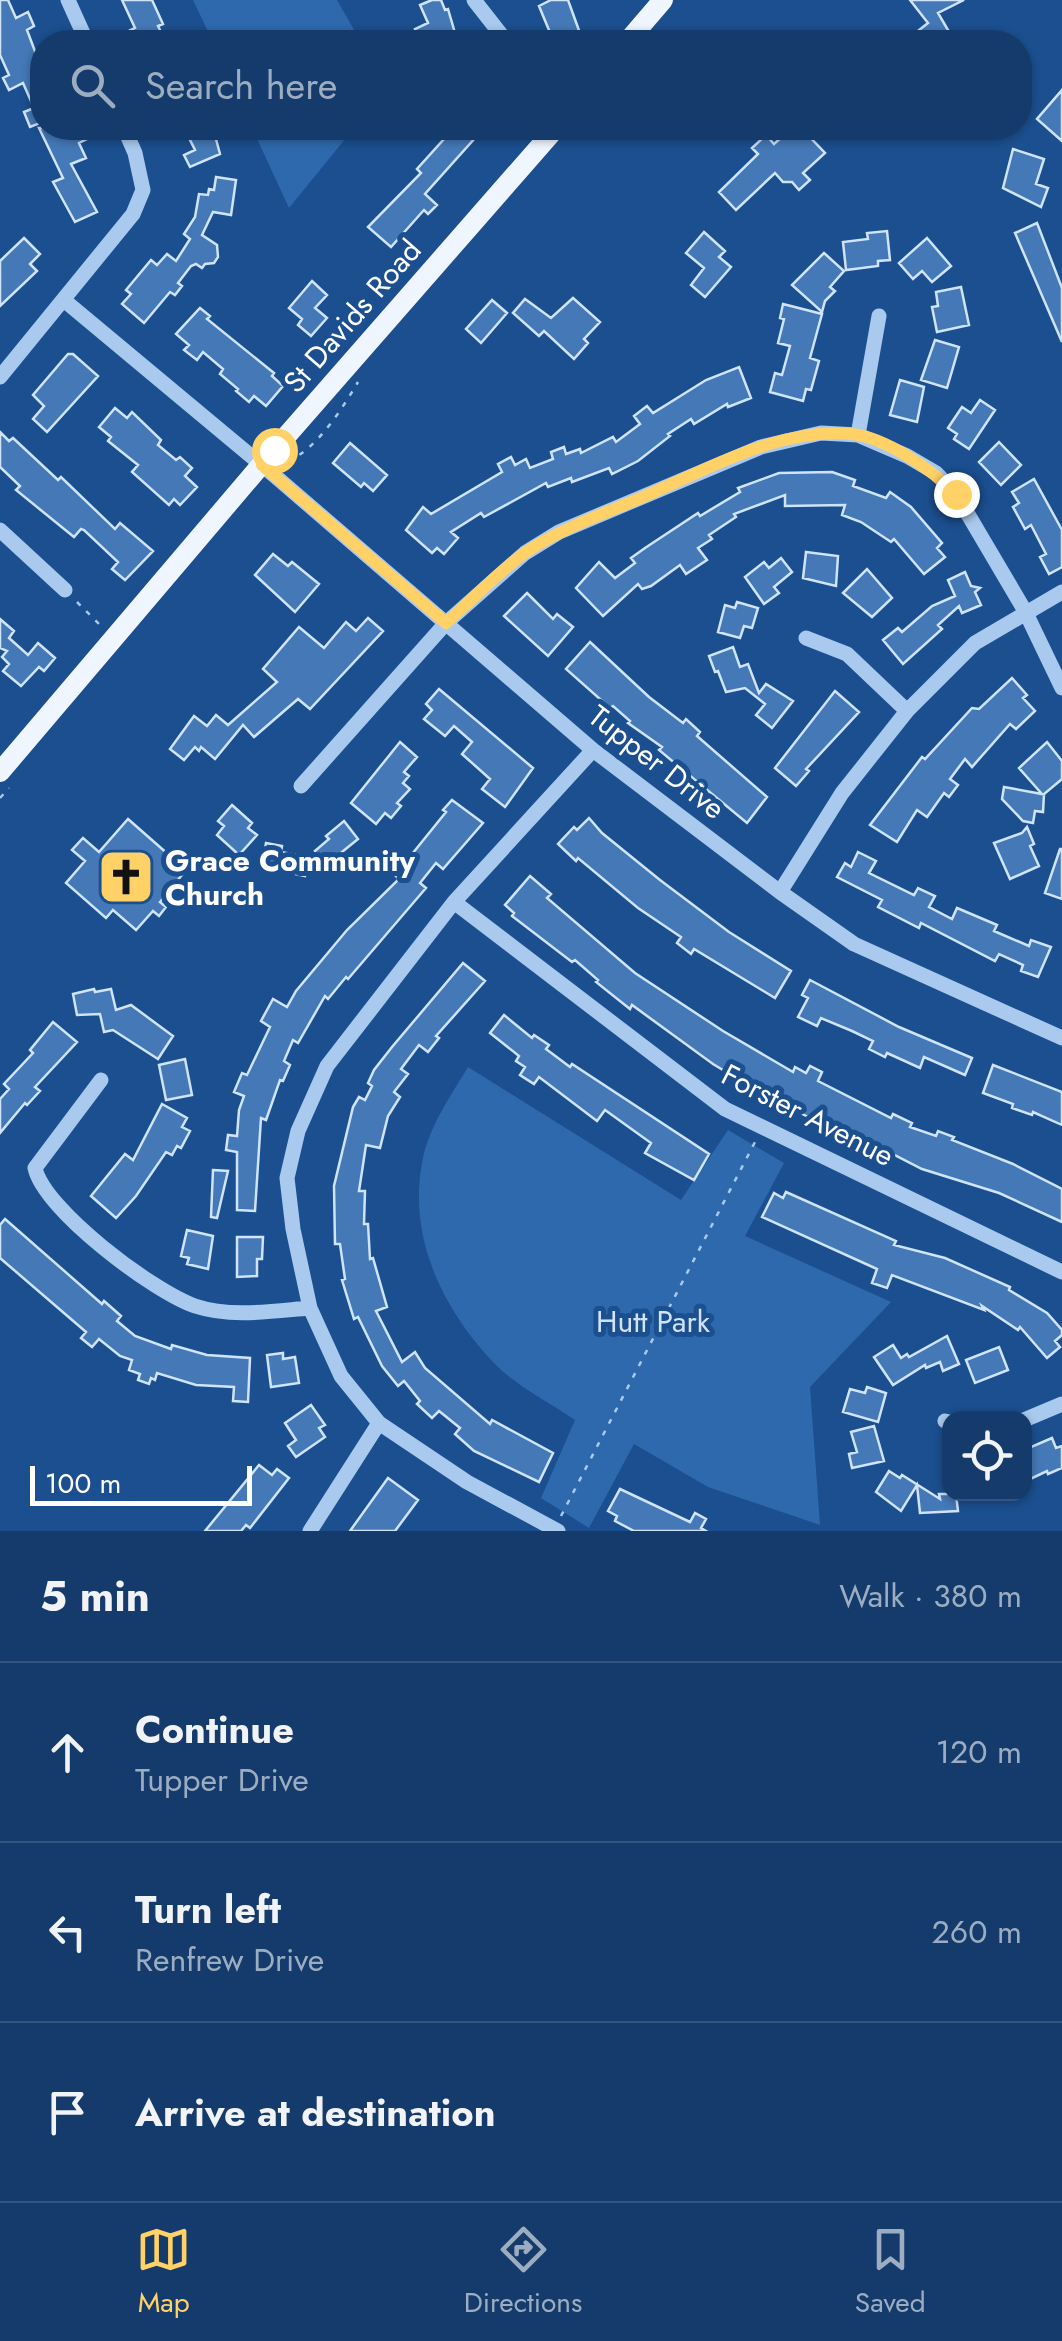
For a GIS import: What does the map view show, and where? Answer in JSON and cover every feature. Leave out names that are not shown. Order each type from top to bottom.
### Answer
[{"type":"main road","points":[[637,30],[663,0]]},
{"type":"main road","name":"St Davids Road","points":[[0,772],[546,140]]},
{"type":"street","points":[[68,0],[82,30]]},
{"type":"street","points":[[474,0],[498,30]]},
{"type":"street","points":[[0,377],[133,214],[143,190],[130,140]]},
{"type":"street","name":"Tupper Drive","points":[[65,301],[593,750],[780,892],[854,944],[1062,1038]]},
{"type":"street","points":[[858,435],[879,316]]},
{"type":"street","points":[[301,786],[446,623],[524,554],[560,532],[761,447],[821,433],[858,435],[907,456],[936,473],[956,494],[1025,612],[1062,688]]},
{"type":"street","points":[[0,530],[65,590]]},
{"type":"street","points":[[780,892],[842,793],[907,711],[975,643],[1062,592]]},
{"type":"street","points":[[806,638],[847,654],[907,711]]},
{"type":"street","points":[[548,1529],[467,1482],[379,1423],[341,1376],[310,1308],[288,1189],[298,1131],[327,1066],[454,902],[593,750]]},
{"type":"street","name":"Forster Avenue","points":[[454,902],[725,1110],[1062,1272]]},
{"type":"street","points":[[102,1080],[36,1168],[38,1182],[62,1210],[146,1281],[196,1306],[247,1313],[310,1308]]},
{"type":"street","points":[[1032,1417],[1062,1404]]},
{"type":"street","points":[[310,1531],[379,1423]]},
{"type":"path","points":[[65,590],[100,624]]},
{"type":"path","points":[[548,1529],[562,1515],[762,1127]]},
{"type":"green space","points":[[193,0],[337,0],[354,30],[207,30]]},
{"type":"green space","points":[[258,140],[344,140],[289,208]]},
{"type":"green space","name":"Hutt Park","points":[[468,1067],[681,1200],[728,1130],[784,1163],[745,1236],[891,1302],[810,1387],[820,1525],[708,1487],[634,1444],[589,1528],[541,1498],[575,1420],[512,1379],[459,1320],[434,1271],[420,1218],[422,1163],[429,1137]]},
{"type":"building","points":[[0,0],[8,0],[16,18],[28,12],[34,26],[27,30],[30,99],[23,83],[9,90],[3,78],[9,75],[0,55]]},
{"type":"building","points":[[122,0],[152,0],[163,24],[158,26],[160,30],[131,30],[135,28]]},
{"type":"building","points":[[441,0],[454,30],[415,30],[428,23],[420,5]]},
{"type":"building","points":[[551,0],[568,0],[579,30],[549,30],[539,6]]},
{"type":"building","points":[[910,0],[964,0],[938,13],[948,30],[919,30],[928,23]]},
{"type":"building","points":[[1062,90],[1062,141],[1037,119]]},
{"type":"building","points":[[45,140],[85,140],[79,143],[86,158],[71,164],[97,212],[75,222],[53,182],[63,178]]},
{"type":"building","points":[[190,140],[216,140],[220,154],[190,167],[184,155],[195,150]]},
{"type":"building","points":[[443,140],[473,140],[425,194],[437,205],[428,214],[424,210],[391,247],[368,227],[421,173],[417,169]]},
{"type":"building","points":[[761,140],[774,144],[778,140],[813,140],[825,153],[803,173],[810,180],[799,190],[775,173],[736,210],[719,192],[758,154],[752,148]]},
{"type":"building","points":[[1013,149],[1044,159],[1036,184],[1048,188],[1041,207],[1003,188]]},
{"type":"building","points":[[216,177],[236,180],[231,215],[213,212],[202,235],[217,245],[218,257],[202,268],[191,266],[178,283],[182,286],[175,295],[170,292],[144,323],[122,304],[131,294],[126,290],[151,260],[157,265],[167,254],[176,261],[190,239],[184,234],[195,217],[199,194],[208,195],[209,189],[214,190]]},
{"type":"building","points":[[1037,223],[1062,288],[1062,342],[1015,233]]},
{"type":"building","points":[[887,231],[890,260],[878,261],[878,266],[846,270],[843,242],[868,239],[867,233]]},
{"type":"building","points":[[704,232],[725,251],[719,257],[731,267],[705,297],[691,285],[704,268],[686,253]]},
{"type":"building","points":[[24,238],[40,254],[30,264],[37,271],[0,306],[0,261]]},
{"type":"building","points":[[927,238],[951,266],[932,282],[922,271],[913,279],[899,263]]},
{"type":"building","points":[[824,253],[844,271],[830,287],[835,291],[825,301],[822,312],[792,285]]},
{"type":"building","points":[[312,281],[327,295],[315,308],[327,318],[311,336],[298,325],[302,319],[289,308]]},
{"type":"building","points":[[961,287],[969,325],[937,332],[932,307],[938,306],[936,292]]},
{"type":"building","points":[[573,298],[600,322],[584,339],[588,343],[574,359],[544,331],[539,336],[513,313],[525,299],[551,318]]},
{"type":"building","points":[[492,300],[507,313],[481,343],[466,329]]},
{"type":"building","points":[[783,304],[822,314],[810,358],[819,361],[811,390],[806,389],[803,401],[770,392],[775,373],[782,375],[790,346],[778,343]]},
{"type":"building","points":[[200,308],[210,316],[207,319],[274,373],[272,376],[283,386],[266,406],[254,396],[249,402],[236,391],[220,374],[223,369],[203,352],[197,360],[184,350],[189,345],[176,334]]},
{"type":"building","points":[[935,340],[959,347],[947,388],[921,380]]},
{"type":"building","points":[[68,354],[98,376],[47,432],[33,419],[44,406],[33,395]]},
{"type":"building","points":[[739,367],[751,398],[728,407],[727,404],[694,424],[691,419],[638,461],[612,474],[609,468],[572,482],[571,478],[548,487],[546,483],[484,517],[481,513],[451,532],[458,538],[444,554],[437,548],[432,553],[406,530],[423,507],[431,514],[502,472],[498,464],[511,457],[515,465],[526,459],[530,468],[553,459],[551,452],[564,447],[566,454],[580,449],[581,453],[613,437],[616,442],[640,424],[634,416],[647,406],[653,413],[706,380]]},
{"type":"building","points":[[900,380],[924,387],[917,422],[890,415]]},
{"type":"building","points":[[980,400],[995,410],[969,449],[954,439],[957,434],[948,428],[962,407],[971,413]]},
{"type":"building","points":[[115,408],[127,418],[132,412],[161,440],[158,445],[192,468],[185,476],[197,487],[180,505],[174,499],[169,505],[132,472],[138,465],[108,441],[111,437],[99,427]]},
{"type":"building","points":[[0,432],[9,441],[13,438],[58,480],[61,477],[115,529],[120,523],[153,551],[125,580],[112,569],[118,562],[84,530],[74,537],[16,490],[20,486],[0,467]]},
{"type":"building","points":[[999,442],[1021,465],[1001,485],[979,462]]},
{"type":"building","points":[[350,443],[387,475],[373,491],[364,483],[361,487],[333,463]]},
{"type":"building","points":[[832,472],[855,480],[853,486],[886,498],[890,492],[911,507],[942,543],[937,548],[945,557],[924,574],[894,539],[891,542],[861,522],[842,515],[845,505],[785,506],[785,495],[734,514],[736,517],[709,535],[712,539],[698,548],[707,560],[686,574],[680,565],[651,586],[642,589],[638,584],[603,616],[576,588],[599,562],[615,578],[635,563],[631,558],[698,513],[700,516],[740,492],[738,488],[779,473]]},
{"type":"building","points":[[1034,479],[1062,530],[1062,567],[1049,574],[1040,557],[1046,554],[1031,525],[1025,529],[1013,507],[1019,503],[1012,492]]},
{"type":"building","points":[[806,552],[838,556],[836,586],[803,578]]},
{"type":"building","points":[[273,554],[288,566],[292,562],[319,584],[295,612],[255,575]]},
{"type":"building","points":[[781,558],[792,572],[774,587],[779,593],[764,604],[745,577],[764,562],[769,568]]},
{"type":"building","points":[[867,569],[892,598],[872,617],[843,593]]},
{"type":"building","points":[[965,572],[971,586],[980,588],[975,592],[981,605],[962,613],[959,606],[938,625],[942,629],[903,664],[883,640],[898,628],[902,632],[932,606],[955,596],[948,580]]},
{"type":"building","points":[[527,593],[553,619],[557,614],[573,627],[548,656],[504,616]]},
{"type":"building","points":[[737,602],[758,608],[752,628],[744,626],[740,638],[718,632],[725,605],[735,608]]},
{"type":"building","points":[[368,618],[383,631],[310,709],[298,699],[254,737],[243,725],[215,759],[201,747],[199,751],[195,747],[184,760],[170,749],[194,716],[207,726],[216,715],[228,725],[277,682],[263,669],[299,627],[324,648],[346,622],[356,631]]},
{"type":"building","points":[[0,619],[14,631],[9,638],[28,655],[38,643],[55,658],[44,671],[39,667],[21,686],[3,671],[9,664],[2,657],[7,651],[0,648]]},
{"type":"building","points":[[590,642],[649,697],[683,723],[686,719],[700,732],[697,736],[767,797],[747,823],[566,669]]},
{"type":"building","points":[[733,647],[740,667],[748,664],[759,693],[766,684],[793,701],[772,728],[756,715],[765,704],[745,688],[726,692],[718,671],[715,672],[709,656]]},
{"type":"building","points":[[1012,678],[1035,711],[1016,729],[1010,724],[972,767],[965,759],[950,779],[958,785],[949,797],[944,793],[927,817],[917,810],[897,842],[870,825],[922,757],[925,759],[972,708],[979,709]]},
{"type":"building","points":[[439,689],[533,768],[505,807],[482,789],[490,779],[462,754],[472,742],[454,726],[445,736],[424,719],[432,710],[426,704]]},
{"type":"building","points":[[835,691],[859,712],[806,769],[809,771],[796,786],[775,768]]},
{"type":"building","points":[[400,742],[417,757],[404,772],[409,776],[403,783],[410,789],[397,803],[401,806],[391,818],[385,813],[376,824],[351,803]]},
{"type":"building","points":[[1047,742],[1062,761],[1062,779],[1044,794],[1043,812],[1035,811],[1033,823],[1023,821],[1002,799],[1004,787],[1042,794],[1019,768]]},
{"type":"building","points":[[452,800],[483,823],[443,869],[436,863],[420,883],[426,888],[348,979],[328,999],[325,996],[298,1043],[293,1040],[284,1061],[290,1065],[283,1081],[280,1080],[266,1120],[261,1118],[255,1211],[237,1210],[237,1152],[226,1150],[228,1135],[237,1136],[244,1096],[234,1092],[242,1073],[247,1075],[270,1027],[261,1021],[273,999],[287,1007],[347,930],[399,879],[389,869],[398,859],[404,864]]},
{"type":"building","points":[[232,805],[252,823],[248,828],[257,835],[239,855],[217,835],[224,826],[218,821]]},
{"type":"building","points":[[589,818],[660,880],[729,932],[791,971],[775,998],[694,949],[691,954],[677,943],[681,937],[558,844]]},
{"type":"building","name":"Grace Community Church","points":[[128,819],[186,870],[160,902],[166,907],[159,916],[153,911],[136,930],[113,910],[106,918],[66,883],[85,861],[72,850],[83,838],[99,852]]},
{"type":"building","points":[[344,821],[358,839],[326,865],[315,851]]},
{"type":"building","points":[[1027,827],[1039,866],[1010,879],[994,843],[1022,833]]},
{"type":"building","points":[[266,843],[282,846],[281,852],[308,857],[305,876],[262,867]]},
{"type":"building","points":[[1062,849],[1062,899],[1045,893]]},
{"type":"building","points":[[858,852],[876,861],[869,873],[914,895],[918,888],[935,896],[929,907],[952,919],[957,908],[997,925],[994,931],[1029,946],[1031,940],[1051,947],[1038,977],[1021,971],[1023,965],[999,954],[995,961],[921,923],[919,928],[878,907],[882,900],[837,877],[845,863],[851,867]]},
{"type":"building","points":[[530,876],[551,894],[547,898],[635,973],[723,1031],[793,1072],[795,1067],[806,1073],[810,1066],[822,1072],[818,1081],[891,1118],[893,1114],[912,1123],[910,1127],[936,1136],[938,1131],[954,1137],[952,1140],[1062,1189],[1062,1222],[999,1193],[922,1169],[873,1144],[871,1148],[764,1095],[713,1064],[632,1005],[630,1009],[575,960],[572,962],[512,916],[514,913],[505,905]]},
{"type":"building","points":[[463,963],[485,981],[436,1036],[439,1038],[428,1052],[419,1045],[401,1069],[408,1074],[394,1092],[400,1097],[388,1116],[380,1148],[366,1145],[359,1191],[365,1191],[364,1224],[368,1224],[370,1259],[373,1258],[387,1307],[376,1311],[402,1362],[415,1352],[425,1368],[490,1424],[492,1420],[553,1453],[539,1482],[474,1451],[455,1434],[460,1428],[439,1411],[432,1418],[417,1404],[420,1401],[404,1381],[398,1386],[382,1366],[358,1317],[354,1319],[342,1280],[345,1279],[340,1244],[335,1244],[334,1186],[353,1107],[359,1097],[365,1100],[374,1070]]},
{"type":"building","points":[[810,980],[899,1027],[972,1058],[965,1075],[924,1057],[920,1068],[887,1053],[885,1057],[869,1049],[873,1041],[852,1031],[821,1018],[817,1026],[798,1017],[808,998],[802,995]]},
{"type":"building","points":[[111,989],[116,1010],[131,1005],[173,1036],[158,1059],[113,1030],[104,1032],[100,1014],[77,1015],[73,994]]},
{"type":"building","points":[[504,1015],[532,1038],[534,1035],[549,1045],[546,1049],[570,1067],[572,1064],[709,1154],[694,1180],[645,1153],[651,1143],[605,1110],[597,1121],[539,1077],[534,1084],[520,1075],[525,1067],[516,1061],[519,1056],[490,1033]]},
{"type":"building","points":[[53,1022],[77,1042],[35,1087],[40,1091],[0,1133],[0,1099],[9,1089],[4,1084],[33,1053],[30,1050]]},
{"type":"building","points":[[185,1059],[192,1095],[166,1100],[159,1065]]},
{"type":"building","points":[[993,1065],[1062,1092],[1062,1125],[1012,1108],[1013,1104],[983,1093]]},
{"type":"building","points":[[162,1104],[187,1118],[182,1127],[190,1131],[181,1148],[177,1146],[172,1155],[166,1152],[116,1218],[91,1196],[125,1154],[133,1160]]},
{"type":"building","points":[[213,1170],[228,1171],[217,1218],[211,1217]]},
{"type":"building","points":[[786,1192],[896,1241],[894,1245],[945,1258],[1010,1287],[1009,1290],[1047,1313],[1062,1330],[1055,1341],[1060,1347],[1047,1358],[1020,1327],[1018,1330],[982,1306],[984,1310],[892,1275],[887,1288],[872,1283],[877,1269],[762,1217],[774,1193],[783,1198]]},
{"type":"building","points":[[5,1219],[121,1316],[117,1321],[135,1336],[171,1349],[172,1345],[207,1355],[250,1358],[248,1402],[233,1401],[234,1387],[196,1385],[157,1373],[149,1384],[138,1380],[140,1374],[129,1370],[132,1360],[120,1356],[99,1339],[92,1347],[81,1338],[86,1332],[0,1258],[0,1225]]},
{"type":"building","points":[[187,1230],[213,1236],[208,1269],[187,1264],[189,1258],[181,1256]]},
{"type":"building","points":[[237,1237],[263,1237],[257,1276],[237,1277]]},
{"type":"building","points":[[947,1336],[959,1364],[943,1371],[940,1362],[926,1368],[925,1365],[893,1385],[874,1357],[893,1345],[901,1358],[907,1354],[909,1357]]},
{"type":"building","points":[[999,1347],[1008,1370],[975,1383],[966,1360]]},
{"type":"building","points":[[283,1353],[283,1359],[295,1357],[299,1383],[271,1387],[267,1355]]},
{"type":"building","points":[[867,1387],[886,1393],[878,1422],[843,1412],[850,1389],[865,1393]]},
{"type":"building","points":[[311,1405],[325,1425],[319,1428],[325,1437],[296,1457],[288,1446],[296,1440],[285,1423]]},
{"type":"building","points":[[874,1426],[884,1461],[852,1468],[849,1454],[857,1452],[851,1432]]},
{"type":"building","points":[[1052,1438],[1056,1448],[1062,1446],[1062,1468],[1032,1478],[1032,1447]]},
{"type":"building","points":[[259,1465],[272,1475],[277,1469],[289,1478],[250,1528],[246,1525],[241,1531],[205,1531]]},
{"type":"building","points":[[889,1471],[900,1478],[902,1475],[940,1499],[942,1494],[942,1501],[957,1501],[958,1511],[920,1513],[917,1485],[901,1511],[876,1492]]},
{"type":"building","points":[[388,1478],[418,1500],[395,1531],[350,1531]]},
{"type":"building","points":[[620,1489],[690,1522],[695,1513],[706,1519],[701,1528],[706,1531],[634,1531],[615,1521],[617,1516],[608,1511]]},
{"type":"place","name":"Grace Community Church","points":[[126,877]]},
{"type":"route","points":[[274,450],[262,465],[446,623],[524,554],[560,532],[761,447],[821,433],[858,435],[936,473],[956,494]]}]
